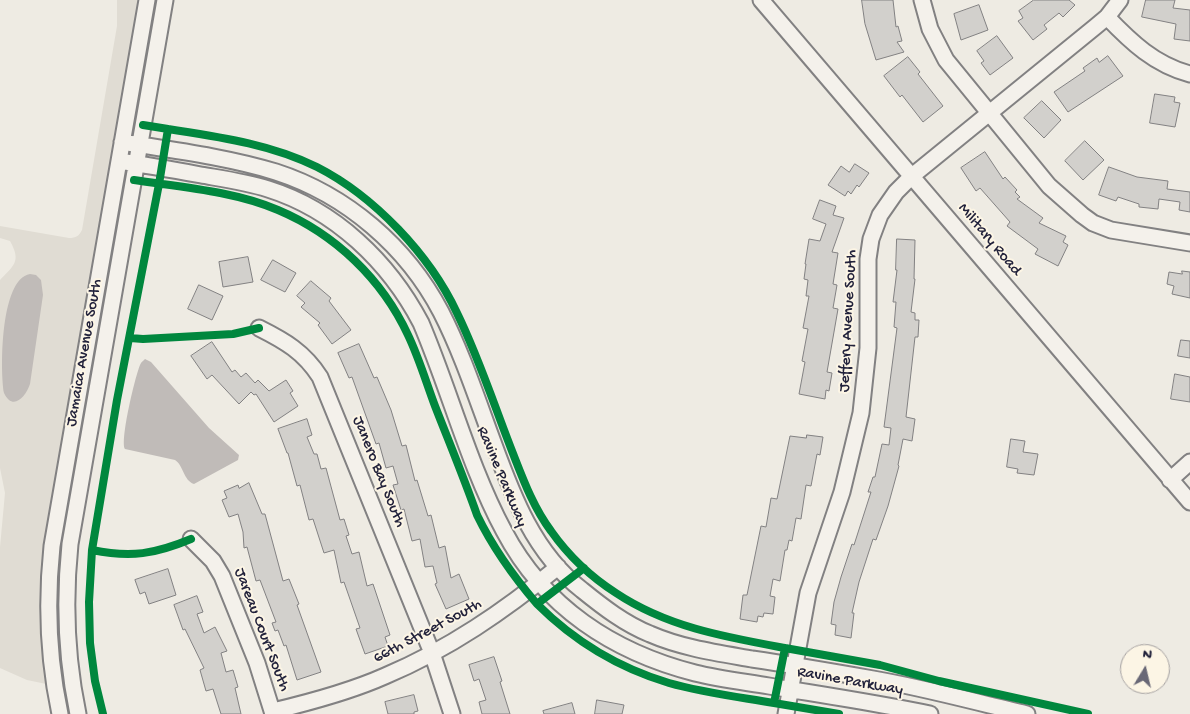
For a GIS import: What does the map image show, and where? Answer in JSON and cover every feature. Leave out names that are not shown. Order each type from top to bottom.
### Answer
[{"type":"street","name":"Jamaica Avenue South","points":[[60,714],[49,638],[48,597],[51,556],[147,0]]},
{"type":"street","name":"Jamaica Avenue South","points":[[78,714],[70,672],[66,618],[70,544],[165,0]]},
{"type":"street","name":"Military Road","points":[[761,0],[1190,502]]},
{"type":"street","points":[[922,0],[928,22],[946,60],[1048,186],[1093,223],[1111,230],[1190,243]]},
{"type":"street","name":"Jeffery Avenue South","points":[[786,714],[810,586],[842,492],[861,412],[868,348],[868,259],[871,239],[880,215],[896,192],[912,176],[1107,17],[1120,0]]},
{"type":"street","points":[[1107,17],[1133,43],[1152,58],[1190,74]]},
{"type":"street","name":"Ravine Parkway","points":[[122,142],[239,163],[296,179],[313,186],[348,207],[394,246],[418,276],[441,311],[516,502],[541,546],[558,568],[578,588],[634,626],[648,634],[685,646],[921,689],[1026,714]]},
{"type":"street","name":"Ravine Parkway","points":[[119,161],[247,183],[283,195],[333,221],[375,257],[397,283],[421,323],[495,513],[515,550],[540,582],[562,605],[592,629],[620,646],[638,654],[697,673],[930,714]]},
{"type":"street","name":"Janero Bay South","points":[[259,328],[276,336],[302,354],[311,363],[320,377],[432,654],[452,714]]},
{"type":"street","points":[[1170,480],[1190,462]]},
{"type":"street","name":"Jareau Court South","points":[[191,539],[213,561],[222,576],[257,663],[273,712]]},
{"type":"street","name":"66th Street South","points":[[273,712],[353,689],[432,654],[488,621],[558,568]]},
{"type":"shaded area","points":[[117,0],[142,0],[59,478],[51,685],[27,680],[0,668],[0,547],[5,493],[0,468],[0,280],[12,267],[16,259],[14,248],[10,241],[0,238],[0,226],[69,238],[74,238],[80,234],[117,26]]},
{"type":"shaded area","points":[[30,274],[36,275],[41,280],[43,295],[30,384],[26,393],[15,402],[8,399],[4,393],[2,365],[4,327],[13,291],[20,280]]},
{"type":"shaded area","points":[[145,359],[151,362],[209,428],[239,455],[238,460],[194,484],[190,482],[175,460],[125,449],[126,422],[132,394],[140,365]]},
{"type":"building","points":[[862,0],[893,0],[896,27],[898,26],[902,41],[897,42],[904,52],[876,60],[865,24]]},
{"type":"building","points":[[1034,0],[1069,0],[1075,5],[1063,17],[1059,13],[1044,25],[1047,29],[1033,40],[1018,21],[1023,18],[1019,11]]},
{"type":"building","points":[[1146,0],[1175,0],[1173,8],[1190,10],[1190,41],[1174,39],[1176,24],[1142,17]]},
{"type":"building","points":[[979,5],[988,30],[961,40],[954,14]]},
{"type":"building","points":[[997,36],[1013,58],[990,75],[981,63],[984,61],[977,51]]},
{"type":"building","points":[[1108,56],[1123,76],[1068,112],[1054,92],[1085,71],[1083,68],[1097,58],[1099,62]]},
{"type":"building","points":[[908,57],[920,72],[918,74],[943,106],[923,122],[884,76]]},
{"type":"building","points":[[1155,94],[1175,97],[1174,102],[1180,103],[1175,127],[1150,123]]},
{"type":"building","points":[[1042,101],[1061,120],[1044,138],[1024,118]]},
{"type":"building","points":[[1085,141],[1104,160],[1083,180],[1065,161]]},
{"type":"building","points":[[985,152],[1003,179],[1005,177],[1017,190],[1015,192],[1020,197],[1017,199],[1043,218],[1039,223],[1066,236],[1063,242],[1068,245],[1058,266],[1035,254],[1038,249],[1007,226],[1010,222],[980,188],[976,191],[961,168]]},
{"type":"building","points":[[855,164],[869,173],[859,187],[857,185],[851,194],[848,191],[845,196],[828,185],[841,166],[849,172]]},
{"type":"building","points":[[1109,167],[1137,177],[1168,181],[1167,189],[1190,192],[1190,212],[1179,210],[1180,202],[1159,199],[1158,209],[1139,207],[1139,204],[1118,197],[1116,201],[1099,195]]},
{"type":"building","points":[[820,200],[836,206],[833,215],[844,218],[832,252],[838,253],[833,284],[837,285],[833,308],[838,309],[827,372],[832,373],[829,391],[826,390],[825,399],[799,394],[805,362],[802,361],[808,329],[803,328],[809,296],[806,296],[808,280],[804,279],[805,264],[809,239],[820,241],[826,224],[813,219]]},
{"type":"building","points":[[897,239],[915,240],[915,279],[911,312],[915,313],[915,320],[919,320],[918,337],[915,337],[906,417],[915,419],[912,441],[903,439],[899,466],[888,506],[876,540],[873,539],[859,582],[852,613],[854,613],[851,638],[835,635],[836,625],[831,624],[834,602],[841,577],[852,544],[854,545],[871,492],[868,492],[873,477],[875,477],[882,444],[889,445],[891,428],[884,427],[897,328],[894,327],[896,302],[893,302],[897,270]]},
{"type":"building","points":[[248,257],[253,282],[223,287],[219,262]]},
{"type":"building","points":[[273,260],[296,273],[285,292],[261,280]]},
{"type":"building","points":[[1182,271],[1190,272],[1190,298],[1172,294],[1174,286],[1167,284],[1169,272],[1182,274]]},
{"type":"building","points":[[311,281],[331,298],[329,301],[351,330],[332,344],[318,325],[320,323],[301,307],[305,303],[297,296]]},
{"type":"building","points":[[199,285],[223,296],[212,320],[188,309]]},
{"type":"building","points":[[1181,340],[1190,341],[1190,358],[1178,356]]},
{"type":"building","points":[[212,342],[232,372],[235,370],[241,377],[246,373],[255,383],[258,380],[269,391],[286,380],[293,391],[290,393],[298,406],[274,422],[256,394],[254,395],[251,392],[239,404],[212,375],[207,379],[191,356]]},
{"type":"building","points":[[359,344],[374,378],[377,377],[391,410],[402,446],[406,445],[415,481],[417,480],[428,516],[431,515],[439,548],[445,546],[451,578],[459,574],[469,599],[446,609],[435,584],[437,583],[433,566],[425,567],[420,539],[412,541],[404,509],[401,510],[393,485],[398,484],[393,466],[386,468],[379,443],[376,444],[352,377],[349,378],[338,353]]},
{"type":"building","points":[[1175,374],[1190,377],[1190,402],[1171,399]]},
{"type":"building","points":[[307,419],[312,435],[307,437],[314,454],[317,454],[321,469],[326,468],[340,520],[344,519],[349,535],[346,536],[352,554],[359,552],[367,586],[373,584],[390,635],[385,637],[388,646],[365,654],[356,629],[360,628],[344,582],[341,583],[334,550],[324,553],[313,519],[309,520],[300,485],[297,486],[288,453],[278,429]]},
{"type":"building","points":[[807,435],[823,437],[820,455],[817,454],[811,486],[806,485],[801,519],[796,518],[792,541],[789,540],[787,550],[785,550],[780,581],[773,579],[770,596],[775,597],[773,614],[764,613],[763,617],[758,616],[757,622],[740,619],[743,595],[747,595],[761,526],[766,527],[771,498],[777,499],[790,436],[806,438]]},
{"type":"building","points":[[1011,439],[1025,441],[1023,452],[1038,454],[1034,475],[1017,473],[1018,469],[1007,467]]},
{"type":"building","points":[[249,483],[262,514],[265,514],[283,581],[289,579],[321,672],[297,680],[286,645],[284,646],[278,630],[275,631],[272,623],[276,622],[260,580],[256,581],[247,547],[244,548],[243,532],[238,514],[229,517],[222,500],[227,498],[224,491],[238,485],[239,488]]},
{"type":"building","points":[[168,569],[176,595],[149,604],[145,592],[140,594],[135,580]]},
{"type":"building","points":[[197,596],[203,612],[197,614],[204,633],[215,627],[227,651],[221,653],[226,672],[233,670],[238,687],[235,688],[241,714],[221,714],[213,689],[206,691],[200,670],[204,668],[185,629],[183,630],[174,605]]},
{"type":"building","points":[[494,657],[510,714],[482,714],[479,702],[486,700],[479,679],[474,681],[469,665]]},
{"type":"building","points":[[414,695],[418,711],[414,712],[414,714],[388,714],[385,702]]},
{"type":"building","points":[[597,700],[624,705],[622,714],[595,714]]},
{"type":"building","points":[[572,703],[575,714],[544,714],[543,711]]},
{"type":"cycle path","points":[[143,125],[254,144],[275,150],[317,167],[359,194],[398,229],[416,249],[446,291],[472,347],[520,472],[534,503],[551,531],[572,557],[607,587],[635,605],[655,614],[719,635],[785,648]]},
{"type":"cycle path","points":[[103,714],[95,681],[90,643],[89,602],[92,550],[117,400],[168,129]]},
{"type":"cycle path","points":[[134,180],[207,190],[243,198],[278,210],[319,232],[355,260],[385,295],[408,335],[477,515],[497,550],[520,583],[537,604],[584,568]]},
{"type":"cycle path","points":[[130,338],[143,339],[233,334],[259,328]]},
{"type":"cycle path","points":[[92,550],[119,554],[143,553],[166,548],[191,539]]},
{"type":"cycle path","points":[[537,604],[566,630],[598,652],[632,670],[669,683],[774,703]]},
{"type":"cycle path","points":[[839,714],[774,703],[785,648],[880,665],[939,681],[1088,714]]}]
